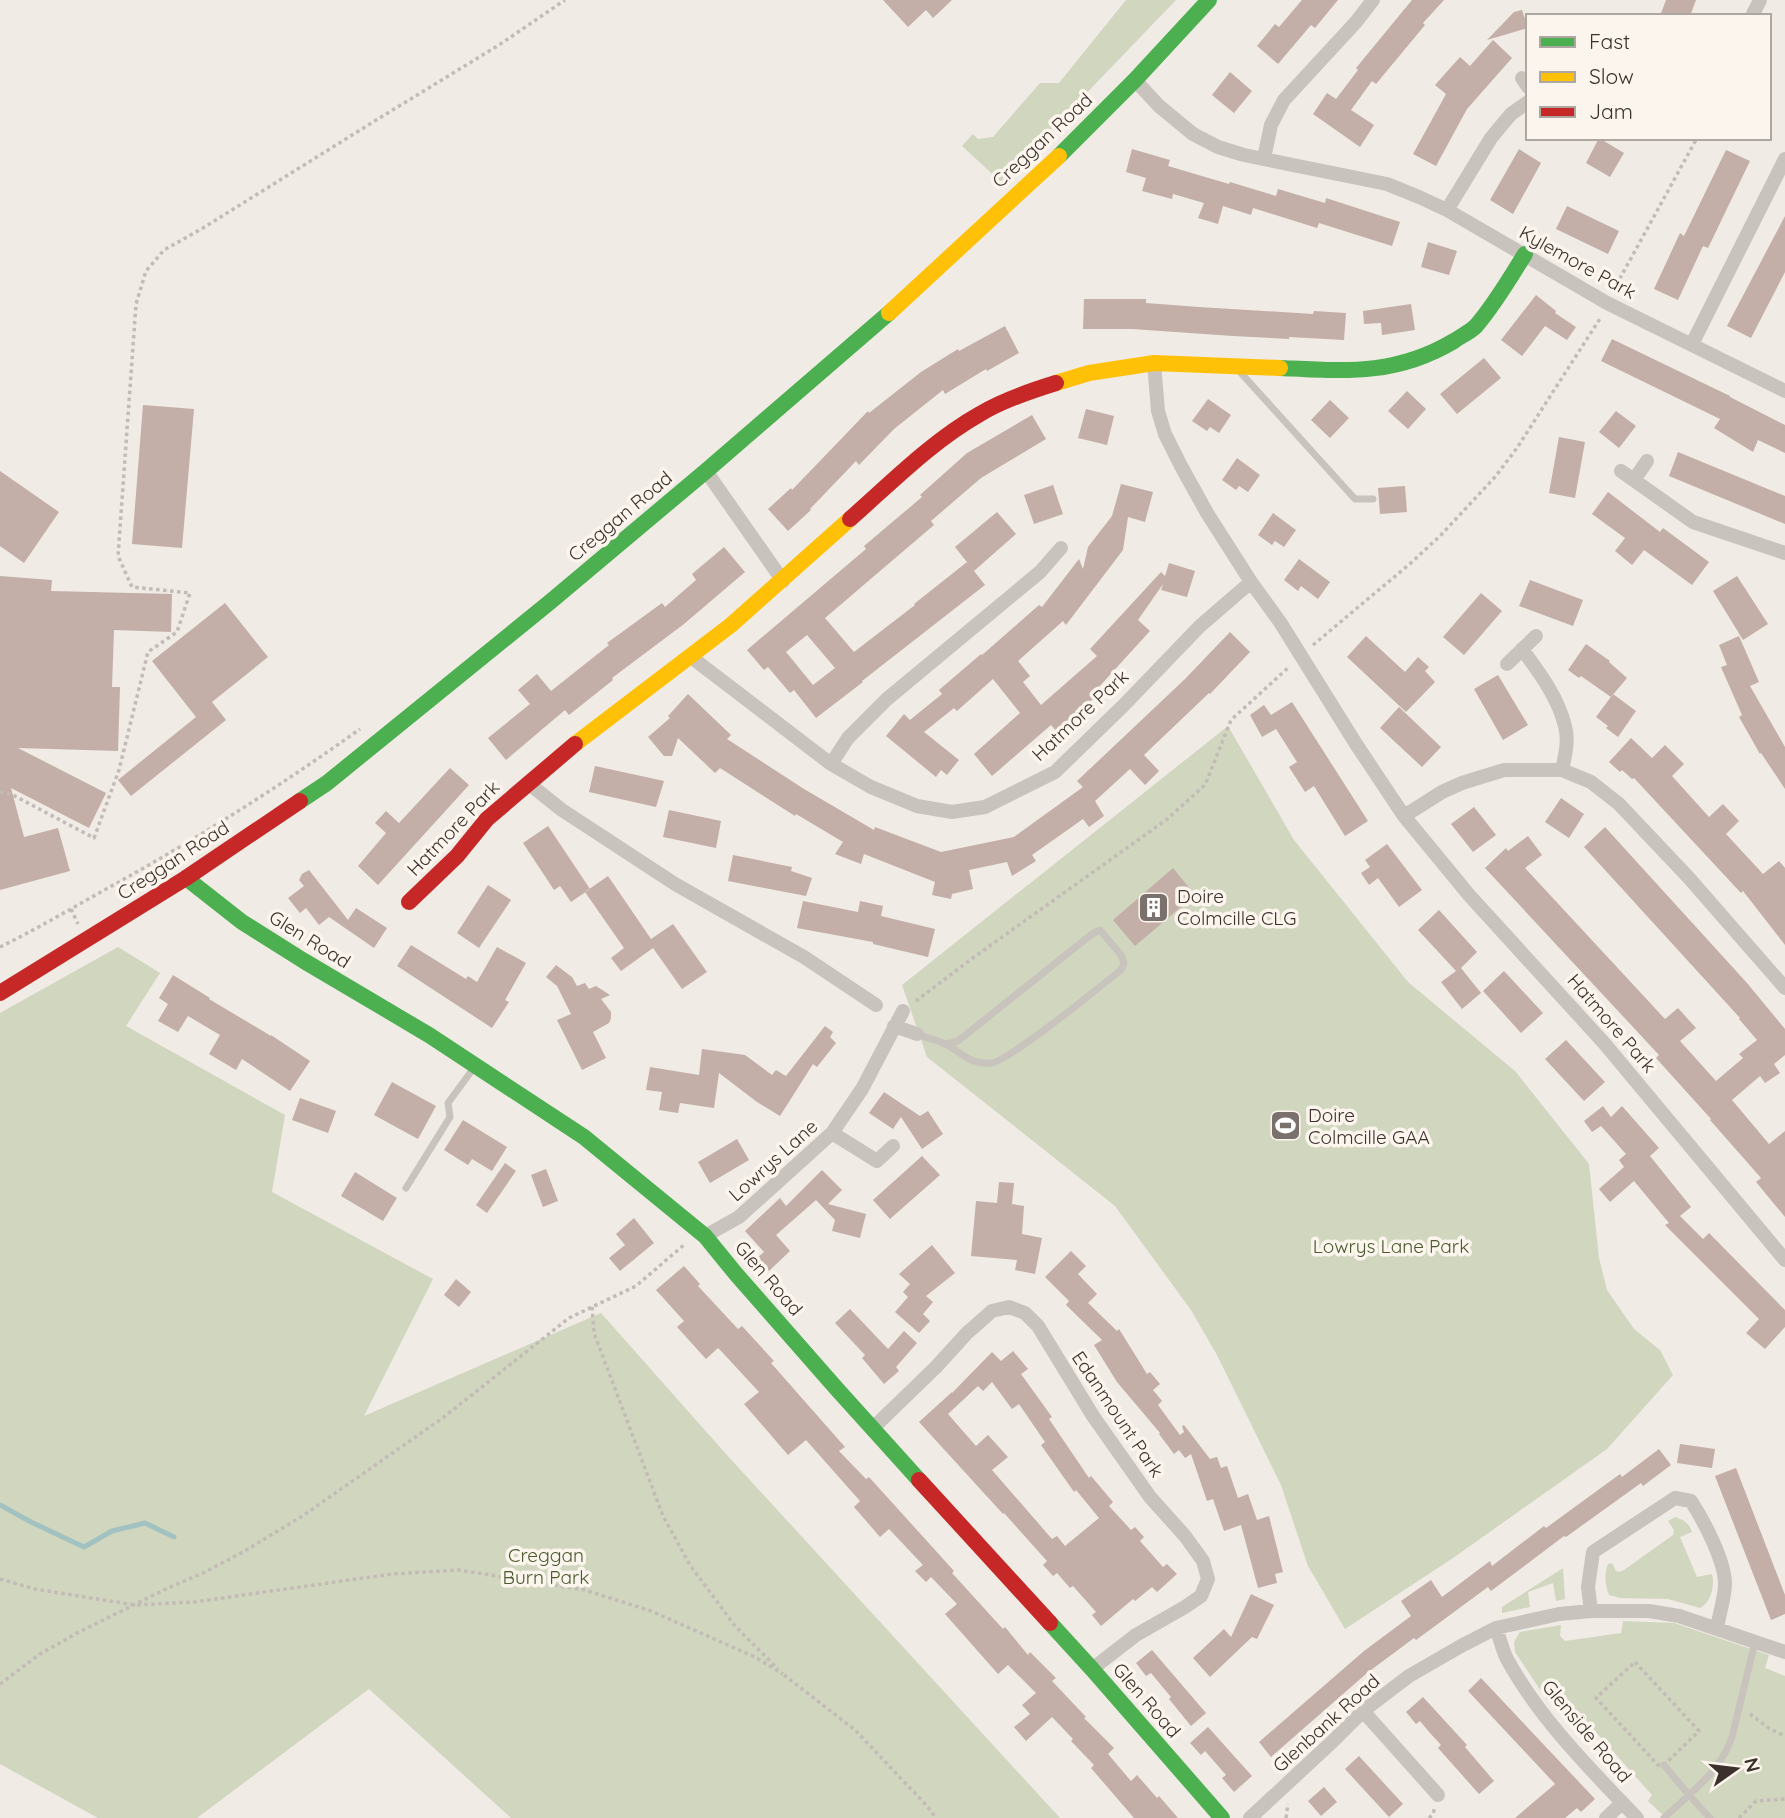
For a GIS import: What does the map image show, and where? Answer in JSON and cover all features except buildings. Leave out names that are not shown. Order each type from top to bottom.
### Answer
[{"type":"street","name":"Creggan Road","points":[[0,993],[186,878],[327,783],[550,602],[891,312],[1078,138],[1209,0]]},
{"type":"street","points":[[1264,158],[1271,125],[1284,100],[1373,0]]},
{"type":"street","name":"Kylemore Park","points":[[1135,80],[1159,106],[1193,134],[1218,147],[1244,155],[1387,184],[1447,210],[1607,303],[1785,391]]},
{"type":"street","points":[[1447,210],[1491,138],[1511,114],[1526,103]]},
{"type":"street","points":[[1692,344],[1781,174],[1785,159]]},
{"type":"street","name":"Hatmore Park","points":[[409,902],[457,856],[487,819],[559,756],[691,657],[783,581],[936,443],[981,413],[1034,390],[1088,373],[1154,363],[1353,371],[1402,364],[1438,351],[1474,328],[1499,295],[1524,254]]},
{"type":"street","name":"Hatmore Park","points":[[1154,363],[1158,411],[1165,434],[1207,513],[1404,816],[1469,895],[1604,1043],[1785,1260]]},
{"type":"street","points":[[1634,480],[1647,461]]},
{"type":"street","points":[[706,471],[783,581]]},
{"type":"street","points":[[1621,471],[1693,522],[1785,553]]},
{"type":"street","points":[[831,764],[848,738],[887,699],[1040,572],[1061,548]]},
{"type":"street","name":"Hatmore Park","points":[[691,657],[831,764],[871,787],[917,806],[952,812],[985,807],[1055,772],[1124,706],[1200,626],[1251,582]]},
{"type":"street","points":[[1507,664],[1536,636]]},
{"type":"street","points":[[1522,649],[1556,701],[1566,727],[1562,770]]},
{"type":"street","points":[[1404,816],[1452,788],[1504,770],[1562,770],[1591,782],[1619,804],[1689,878],[1785,988]]},
{"type":"street","name":"Hatmore Park","points":[[528,783],[562,810],[675,884],[804,957],[876,1005]]},
{"type":"street","name":"Glen Road","points":[[186,878],[242,922],[429,1035],[584,1137],[703,1234],[873,1429],[1092,1669],[1222,1818]]},
{"type":"street","name":"Lowrys Lane","points":[[703,1234],[739,1217],[832,1133],[862,1089],[903,1011]]},
{"type":"street","points":[[894,1026],[917,1034]]},
{"type":"street","points":[[832,1133],[872,1166],[892,1146]]},
{"type":"street","name":"Edanmount Park","points":[[873,1429],[992,1311],[1009,1307],[1025,1312],[1038,1326],[1100,1427],[1150,1497],[1185,1536],[1202,1561],[1208,1579],[1201,1595],[1136,1635],[1092,1669]]},
{"type":"street","points":[[1591,1611],[1588,1587],[1593,1552],[1675,1498],[1691,1501],[1705,1522],[1719,1558],[1725,1584],[1717,1628]]},
{"type":"street","name":"Glenbank Road","points":[[1250,1818],[1363,1711],[1409,1676],[1496,1628],[1559,1614],[1649,1611],[1679,1616],[1785,1652]]},
{"type":"street","name":"Glenside Road","points":[[1496,1628],[1506,1657],[1535,1702],[1564,1739],[1637,1818]]},
{"type":"street","points":[[1363,1711],[1438,1795]]},
{"type":"street","points":[[1606,1818],[1622,1803]]},
{"type":"lane","points":[[1235,366],[1355,499],[1373,499]]},
{"type":"lane","points":[[917,1034],[947,1044],[966,1059],[997,1062],[1121,970],[1124,963],[1121,955],[1100,930],[1092,934],[958,1041],[947,1044]]},
{"type":"lane","points":[[406,1188],[450,1118],[448,1103],[475,1065]]},
{"type":"lane","points":[[1664,1818],[1714,1770],[1727,1751],[1755,1641]]},
{"type":"lane","points":[[1664,1765],[1710,1818]]},
{"type":"path","points":[[0,792],[11,794],[94,838],[120,770],[148,652],[177,632],[190,593],[132,587],[118,556],[136,304],[146,271],[164,250],[499,45],[565,0]]},
{"type":"path","points":[[903,1011],[1166,820],[1205,785],[1231,720],[1301,654],[1412,562],[1495,477],[1517,448],[1599,321],[1696,140]]},
{"type":"path","points":[[0,947],[172,853],[314,762],[370,722]]},
{"type":"path","points":[[0,1684],[40,1654],[99,1622],[243,1552],[304,1515],[444,1418],[569,1318],[636,1286],[703,1234]]},
{"type":"path","points":[[592,1307],[594,1333],[663,1516],[690,1565],[735,1626],[783,1674]]},
{"type":"path","points":[[0,1579],[35,1589],[135,1605],[194,1602],[392,1574],[459,1570],[585,1590],[651,1611],[755,1657],[783,1674],[855,1730],[936,1818]]},
{"type":"path","points":[[1635,1662],[1699,1731],[1664,1765],[1658,1765],[1597,1698],[1635,1662]]},
{"type":"path","points":[[1739,1708],[1785,1736]]},
{"type":"path","points":[[1738,1818],[1756,1801],[1785,1800]]},
{"type":"green space","points":[[1126,0],[1176,0],[1001,182],[962,146],[973,134],[978,139],[993,137],[1040,83],[1059,83]]},
{"type":"green space","name":"Lowrys Lane Park","points":[[1228,726],[1294,840],[1408,982],[1515,1071],[1589,1164],[1599,1258],[1607,1290],[1634,1329],[1660,1350],[1673,1375],[1607,1449],[1453,1558],[1345,1629],[1308,1566],[1281,1485],[1217,1355],[1191,1310],[1115,1206],[927,1057],[902,985]]},
{"type":"green space","name":"Creggan Burn Park","points":[[118,947],[160,973],[126,1026],[285,1115],[272,1192],[433,1279],[364,1416],[601,1313],[726,1454],[1060,1818],[511,1818],[369,1689],[197,1818],[98,1818],[0,1764],[0,1013]]},
{"type":"green space","points":[[1675,1517],[1686,1522],[1692,1532],[1680,1537],[1697,1577],[1712,1574],[1712,1588],[1707,1602],[1700,1608],[1668,1599],[1620,1598],[1609,1595],[1606,1580],[1608,1564],[1612,1563],[1616,1571],[1624,1570],[1673,1535],[1674,1530],[1668,1521]]},
{"type":"green space","points":[[1563,1568],[1565,1599],[1556,1601],[1553,1583],[1528,1592],[1530,1607],[1502,1613],[1502,1607]]},
{"type":"green space","points":[[1623,1621],[1674,1623],[1769,1655],[1765,1668],[1785,1676],[1785,1818],[1666,1818],[1648,1801],[1652,1795],[1560,1692],[1547,1700],[1515,1652],[1514,1642],[1520,1632],[1561,1625],[1560,1636],[1565,1641],[1621,1633]]},
{"type":"waterway","points":[[0,1505],[84,1547],[112,1531],[145,1523],[174,1537]]},
{"type":"traffic: fast","points":[[1059,156],[1135,80],[1209,0]]},
{"type":"traffic: fast","points":[[1280,368],[1369,369],[1390,366],[1432,352],[1476,326],[1525,254]]},
{"type":"traffic: fast","points":[[300,801],[327,783],[550,602],[889,313]]},
{"type":"traffic: fast","points":[[186,878],[242,922],[429,1035],[584,1137],[705,1236],[919,1480]]},
{"type":"traffic: fast","points":[[1050,1623],[1222,1818]]},
{"type":"traffic: slow","points":[[889,313],[1059,156]]},
{"type":"traffic: slow","points":[[1056,383],[1089,373],[1154,363],[1280,368]]},
{"type":"traffic: slow","points":[[575,744],[731,625],[850,519]]},
{"type":"traffic: jam","points":[[850,519],[912,463],[962,425],[1007,400],[1056,383]]},
{"type":"traffic: jam","points":[[409,902],[457,856],[487,819],[575,744]]},
{"type":"traffic: jam","points":[[0,993],[186,878],[300,801]]},
{"type":"traffic: jam","points":[[919,1480],[1050,1623]]},
{"type":"place","name":"Doire Colmcille CLG","points":[[1154,907]]},
{"type":"place","name":"Doire Colmcille GAA","points":[[1285,1126]]}]
